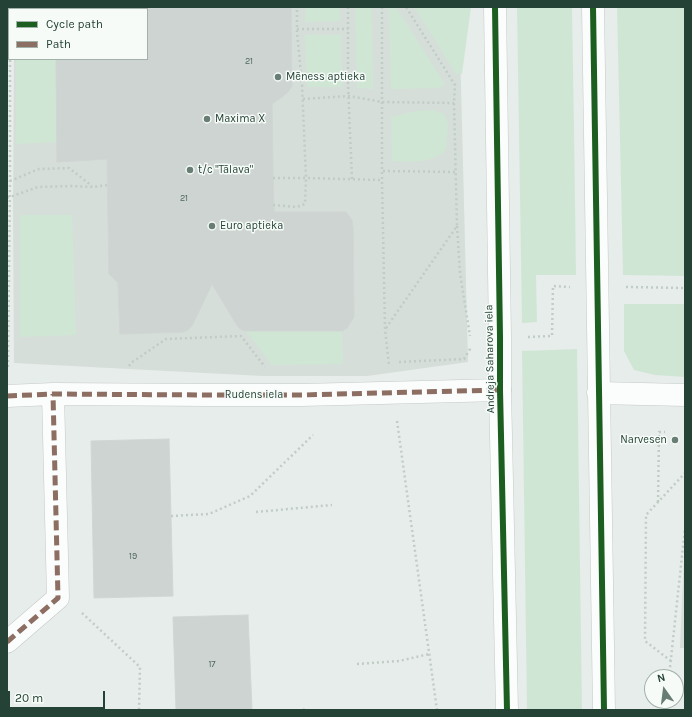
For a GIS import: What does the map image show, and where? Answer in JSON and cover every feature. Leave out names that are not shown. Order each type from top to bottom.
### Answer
[{"type":"street","name":"Andreja Saharova iela","points":[[495,7],[500,390],[507,710]]},
{"type":"street","points":[[593,7],[604,710]]},
{"type":"street","name":"Rudens iela","points":[[8,396],[53,394],[287,395],[500,390]]},
{"type":"street","points":[[598,393],[685,395]]},
{"type":"street","points":[[7,642],[58,598],[53,394]]},
{"type":"path","points":[[273,205],[297,207],[305,204],[306,178],[303,99],[297,29],[297,7]]},
{"type":"path","points":[[348,7],[352,179]]},
{"type":"path","points":[[382,7],[382,180],[385,329],[437,710]]},
{"type":"path","points":[[406,7],[455,85],[454,103],[457,226],[460,273],[470,338]]},
{"type":"path","points":[[297,29],[348,29]]},
{"type":"path","points":[[8,396],[10,60]]},
{"type":"path","points":[[303,99],[349,96],[382,102],[454,103]]},
{"type":"path","points":[[10,181],[39,169],[69,168],[93,187]]},
{"type":"path","points":[[382,171],[456,172]]},
{"type":"path","points":[[273,178],[382,180]]},
{"type":"path","points":[[9,197],[38,186],[93,187],[108,185]]},
{"type":"path","points":[[385,329],[457,226]]},
{"type":"path","points":[[522,338],[552,336],[553,286],[576,287]]},
{"type":"path","points":[[624,286],[685,288]]},
{"type":"path","points":[[113,395],[131,363],[166,339],[241,336],[267,370]]},
{"type":"path","points":[[397,362],[464,359],[470,349],[470,343]]},
{"type":"path","points":[[382,364],[389,363]]},
{"type":"path","points":[[658,502],[659,432],[665,432]]},
{"type":"path","points":[[171,516],[209,514],[250,496],[313,435]]},
{"type":"path","points":[[671,661],[646,641],[646,516],[685,473]]},
{"type":"path","points":[[256,512],[332,505]]},
{"type":"path","points":[[670,669],[685,528]]},
{"type":"path","points":[[58,598],[71,603],[140,666],[139,710]]},
{"type":"path","points":[[357,664],[399,661],[429,654]]},
{"type":"path","points":[[303,710],[307,708]]},
{"type":"shaded area","points":[[459,7],[468,362],[367,376],[263,376],[14,363],[14,60],[148,60],[148,8],[15,8]]},
{"type":"shaded area","points":[[685,535],[685,648],[680,648]]},
{"type":"green space","points":[[17,7],[56,7],[56,8]]},
{"type":"green space","points":[[306,7],[340,7],[340,21],[305,22]]},
{"type":"green space","points":[[355,7],[372,7],[373,89],[357,88]]},
{"type":"green space","points":[[389,7],[396,7],[445,85],[439,88],[391,89]]},
{"type":"green space","points":[[414,7],[471,7],[462,74],[456,74]]},
{"type":"green space","points":[[517,7],[572,7],[574,128],[576,275],[536,275],[537,322],[522,323]]},
{"type":"green space","points":[[617,7],[685,7],[685,276],[623,275]]},
{"type":"green space","points":[[305,35],[341,35],[342,87],[307,87]]},
{"type":"green space","points":[[16,60],[56,60],[57,142],[16,144]]},
{"type":"green space","points":[[433,110],[444,114],[448,124],[446,149],[443,153],[431,159],[415,162],[392,161],[391,117],[416,111]]},
{"type":"green space","points":[[20,215],[72,215],[76,335],[20,337]]},
{"type":"green space","points":[[624,304],[685,304],[685,377],[655,375],[634,370],[624,351]]},
{"type":"green space","points":[[246,331],[342,331],[343,364],[272,365]]},
{"type":"green space","points":[[577,349],[582,710],[527,710],[522,351]]},
{"type":"building","name":"t/c \"Tālava\"","points":[[291,7],[292,86],[288,92],[272,104],[274,212],[346,212],[352,220],[354,317],[347,328],[342,331],[242,330],[238,327],[212,284],[192,326],[188,330],[183,332],[120,334],[118,283],[109,274],[107,159],[57,162],[56,60],[148,60],[147,8]]},
{"type":"building","points":[[169,439],[173,596],[94,598],[91,441]]},
{"type":"building","points":[[248,615],[252,710],[176,710],[173,617]]},
{"type":"marked path","points":[[7,396],[53,394],[302,395],[500,390]]},
{"type":"marked path","points":[[7,642],[58,598],[53,394]]},
{"type":"cycle path","points":[[495,7],[500,390],[507,710]]},
{"type":"cycle path","points":[[593,7],[604,710]]},
{"type":"place","name":"Mēness aptieka","points":[[278,77]]},
{"type":"place","name":"Maxima X","points":[[207,119]]},
{"type":"place","name":"t/c \"Tālava\"","points":[[190,170]]},
{"type":"place","name":"Euro aptieka","points":[[212,226]]},
{"type":"place","name":"Narvesen","points":[[675,440]]}]
